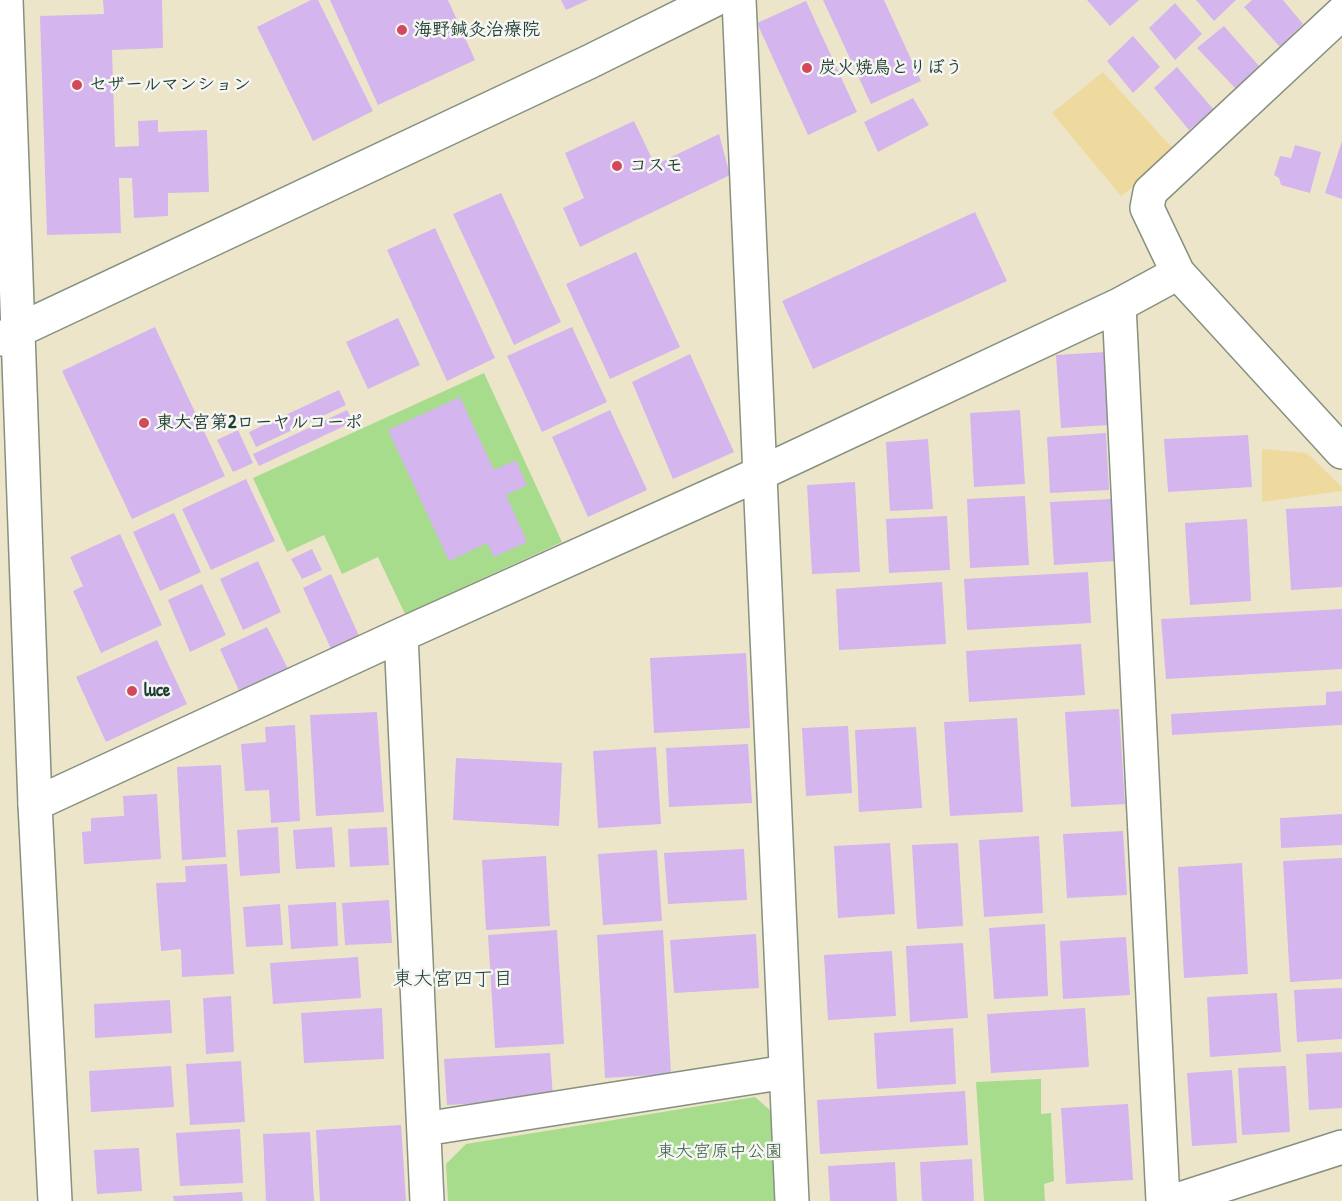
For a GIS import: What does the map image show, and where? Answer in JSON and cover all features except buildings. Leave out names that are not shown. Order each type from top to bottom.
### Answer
[{"type":"street","points":[[6,0],[9,335],[55,1201]]},
{"type":"street","points":[[9,335],[589,62],[714,0]]},
{"type":"street","points":[[739,0],[792,1201]]},
{"type":"street","points":[[1342,13],[1150,192],[1147,208],[1178,273],[1342,452]]},
{"type":"street","points":[[35,804],[401,635],[761,473],[1119,305],[1178,273]]},
{"type":"street","points":[[1119,305],[1163,1201]]},
{"type":"street","points":[[401,635],[427,1201]]},
{"type":"street","points":[[424,1129],[786,1072]]},
{"type":"street","points":[[1174,1201],[1342,1147]]},
{"type":"green space","points":[[484,373],[562,542],[405,614],[378,557],[342,574],[324,535],[287,552],[253,478]]},
{"type":"green space","points":[[1041,1079],[1041,1114],[1051,1113],[1054,1181],[1044,1184],[1045,1201],[984,1201],[976,1082]]},
{"type":"green space","name":"東大宮原中公園","points":[[755,1097],[771,1111],[775,1201],[448,1201],[446,1164],[466,1144]]},
{"type":"sand","points":[[1103,72],[1177,153],[1121,196],[1052,113]]},
{"type":"sand","points":[[1262,449],[1307,453],[1342,487],[1342,491],[1262,502]]},
{"type":"place","name":"海野鍼灸治療院","points":[[402,30]]},
{"type":"place","name":"炭火焼鳥とりぼう","points":[[807,68]]},
{"type":"place","name":"セザールマンション","points":[[77,85]]},
{"type":"place","name":"コスモ","points":[[617,166]]},
{"type":"place","name":"東大宮第2ローヤルコーポ","points":[[144,423]]},
{"type":"place","name":"luce","points":[[132,691]]},
{"type":"district","name":"東大宮四丁目","points":[[453,980]]}]
